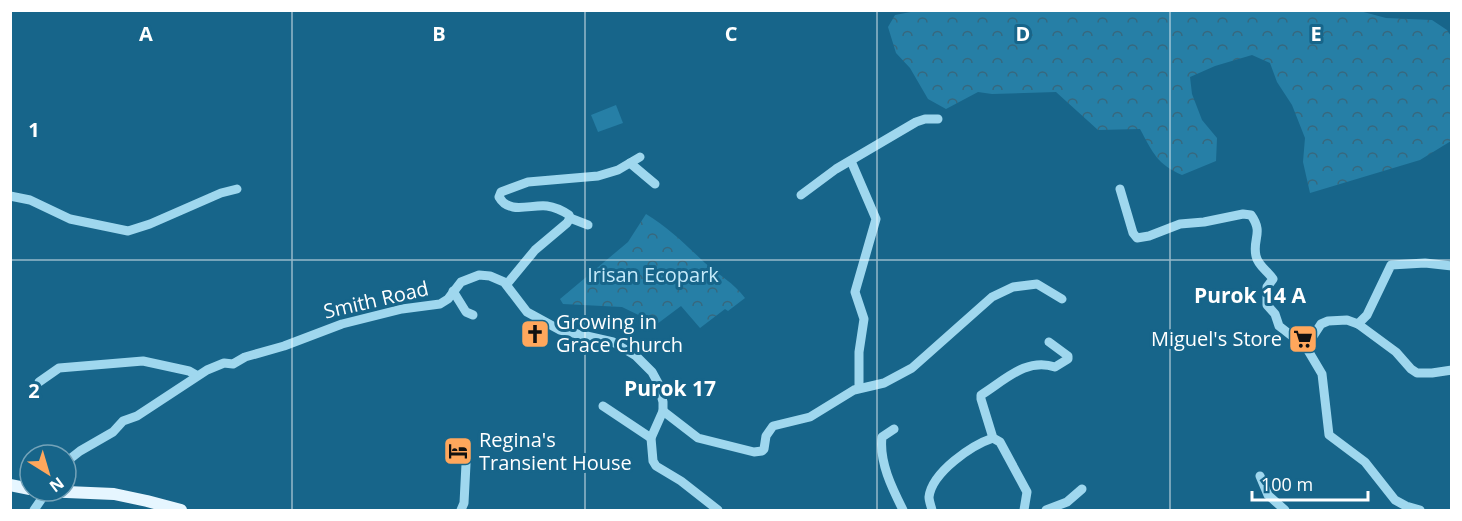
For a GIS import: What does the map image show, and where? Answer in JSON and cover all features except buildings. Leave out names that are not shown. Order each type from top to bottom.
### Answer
[{"type":"main road","points":[[78,492],[114,494],[181,510]]},
{"type":"street","points":[[801,195],[836,169],[916,122],[938,119]]},
{"type":"street","points":[[588,225],[570,218],[561,210],[546,206],[519,208],[505,205],[500,200],[499,194],[528,182],[598,176],[618,170],[640,157]]},
{"type":"street","points":[[851,161],[876,219],[855,292],[864,319],[859,352],[859,388]]},
{"type":"street","points":[[630,163],[655,184]]},
{"type":"street","points":[[10,196],[30,200],[70,219],[128,231],[150,224],[221,193],[237,189]]},
{"type":"street","points":[[1120,189],[1132,232],[1137,238],[1149,236],[1180,224],[1243,214],[1251,215],[1258,229],[1255,255],[1273,279],[1267,287],[1267,305],[1275,315],[1279,326],[1306,347],[1322,374],[1329,435],[1365,462],[1395,500],[1420,510]]},
{"type":"street","points":[[570,218],[535,250],[507,284],[519,303],[531,314],[560,330],[613,342],[636,356],[652,372],[658,383],[663,411],[651,438],[651,455],[656,466],[718,510]]},
{"type":"street","points":[[1358,324],[1367,315],[1391,265],[1425,263],[1452,266]]},
{"type":"street","name":"Smith Road","points":[[78,453],[112,432],[123,421],[137,416],[196,375],[224,363],[232,364],[245,357],[285,346],[333,327],[402,309],[440,304],[448,299],[465,279],[479,275],[499,279],[507,284]]},
{"type":"street","points":[[663,411],[698,438],[758,453],[764,449],[766,436],[773,426],[810,417],[859,388],[884,383],[912,368],[984,302],[1002,291],[1037,284],[1062,299]]},
{"type":"street","points":[[453,291],[466,312],[473,315]]},
{"type":"street","points":[[1306,347],[1322,324],[1328,321],[1347,320],[1358,324],[1396,352],[1417,373],[1452,370]]},
{"type":"street","points":[[1024,510],[1027,492],[1000,442],[993,438],[981,395],[1022,367],[1046,364],[1054,367],[1068,359],[1068,356],[1049,342]]},
{"type":"street","points":[[39,382],[59,368],[143,361],[189,371],[196,375]]},
{"type":"street","points":[[603,406],[651,438]]},
{"type":"street","points":[[894,429],[882,437],[880,449],[890,485],[903,510]]},
{"type":"street","points":[[932,510],[929,496],[933,486],[947,468],[957,457],[993,438]]},
{"type":"street","points":[[456,443],[466,464],[464,503],[461,510]]},
{"type":"street","points":[[1260,476],[1269,496],[1285,510]]},
{"type":"street","points":[[1046,510],[1067,502],[1082,489]]},
{"type":"green space","points":[[1356,10],[1386,18],[1432,20],[1447,30],[1451,36],[1451,141],[1420,160],[1310,193],[1303,162],[1305,138],[1292,105],[1277,82],[1270,63],[1252,55],[1215,66],[1190,77],[1192,94],[1202,120],[1217,138],[1216,161],[1182,175],[1167,167],[1156,157],[1140,129],[1098,130],[1056,92],[992,94],[978,92],[946,109],[928,99],[910,68],[896,53],[888,27],[895,15],[916,11]]},
{"type":"green space","points":[[616,105],[623,123],[598,132],[591,115]]},
{"type":"green space","name":"Irisan Ecopark","points":[[646,214],[677,237],[731,283],[745,298],[728,311],[725,309],[700,328],[681,306],[657,324],[622,307],[563,304],[560,299],[628,242]]},
{"type":"place","name":"Growing in Grace Church","points":[[535,334]]},
{"type":"place","name":"Miguel's Store","points":[[1303,339]]},
{"type":"place","name":"Regina's Transient House","points":[[458,451]]},
{"type":"district","name":"Purok 14 A","points":[[1250,296]]},
{"type":"district","name":"Purok 17","points":[[670,389]]}]
